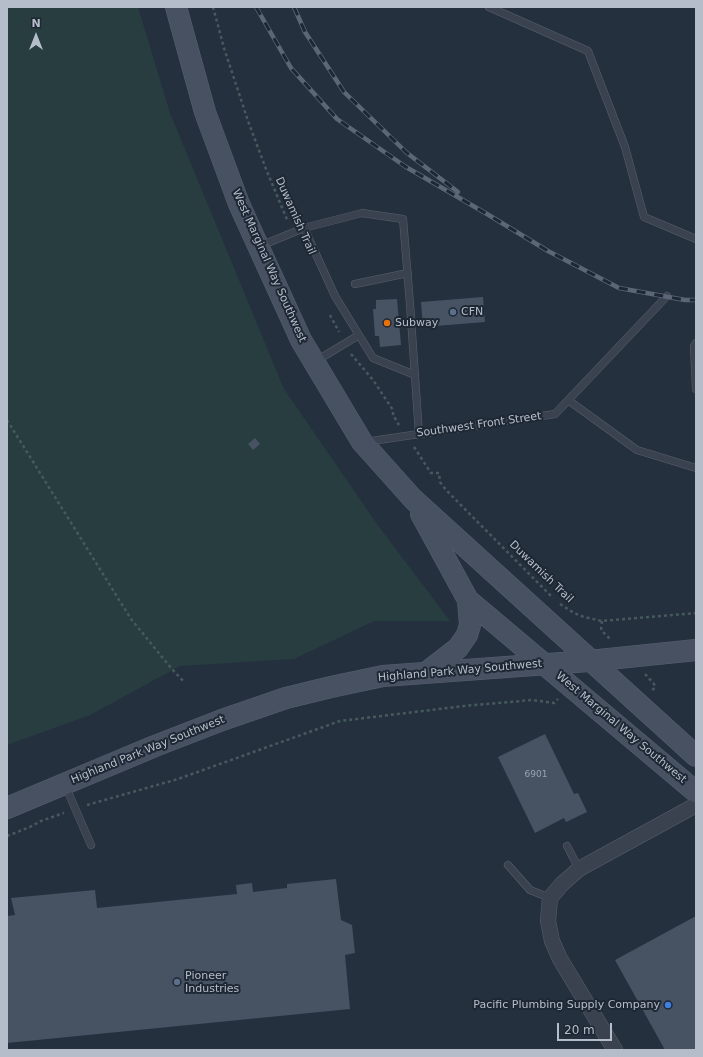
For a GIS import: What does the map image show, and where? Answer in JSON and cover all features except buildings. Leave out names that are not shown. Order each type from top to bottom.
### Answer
[{"type":"main road","name":"West Marginal Way Southwest","points":[[176,7],[205,112],[239,204],[301,340],[362,442],[413,499],[589,661],[696,756]]},
{"type":"main road","name":"West Marginal Way Southwest","points":[[413,499],[468,600],[696,792]]},
{"type":"main road","points":[[427,672],[458,648],[466,635],[470,625],[468,600]]},
{"type":"main road","name":"Highland Park Way Southwest","points":[[7,808],[155,746],[222,720],[286,698],[384,676],[589,661],[696,650]]},
{"type":"street","points":[[615,1050],[560,958],[552,941],[548,921],[550,898],[562,884],[579,869],[696,805]]},
{"type":"lane","points":[[489,7],[588,51],[625,148],[644,217],[696,238]]},
{"type":"lane","points":[[258,246],[304,228],[362,213],[403,219],[419,434]]},
{"type":"lane","points":[[304,228],[334,296],[373,358],[415,375]]},
{"type":"lane","points":[[355,284],[408,274]]},
{"type":"lane","name":"Southwest Front Street","points":[[362,442],[555,414],[667,296]]},
{"type":"lane","points":[[314,362],[359,335]]},
{"type":"lane","points":[[696,343],[694,346],[696,389]]},
{"type":"lane","points":[[568,400],[637,450],[696,468]]},
{"type":"lane","points":[[65,784],[91,845]]},
{"type":"lane","points":[[567,846],[579,869]]},
{"type":"lane","points":[[508,865],[530,890],[550,898]]},
{"type":"path","name":"Duwamish Trail","points":[[214,7],[224,48],[248,121],[266,169],[293,232]]},
{"type":"path","points":[[328,311],[353,357],[373,380],[394,410],[393,415]]},
{"type":"path","points":[[7,420],[131,619],[184,682]]},
{"type":"path","name":"Duwamish Trail","points":[[431,473],[439,473],[440,482],[446,490],[554,598]]},
{"type":"path","name":"Duwamish Trail","points":[[560,603],[574,613],[602,621],[696,613]]},
{"type":"path","points":[[601,630],[602,621]]},
{"type":"path","points":[[7,836],[41,821],[111,797],[178,779],[340,721],[464,706],[532,700],[554,703]]},
{"type":"green space","points":[[7,7],[138,7],[170,113],[284,389],[377,524],[450,621],[374,621],[294,659],[180,666],[90,715],[7,745]]},
{"type":"railway","points":[[256,7],[291,68],[337,119],[406,167],[548,251],[619,288],[685,300],[696,300]]},
{"type":"railway","points":[[294,7],[305,32],[344,92],[407,153],[458,192]]},
{"type":"place","name":"CFN","points":[[453,312]]},
{"type":"place","name":"Subway","points":[[387,323]]},
{"type":"place","name":"Pioneer Industries","points":[[177,982]]},
{"type":"place","name":"Pacific Plumbing Supply Company","points":[[668,1005]]}]
